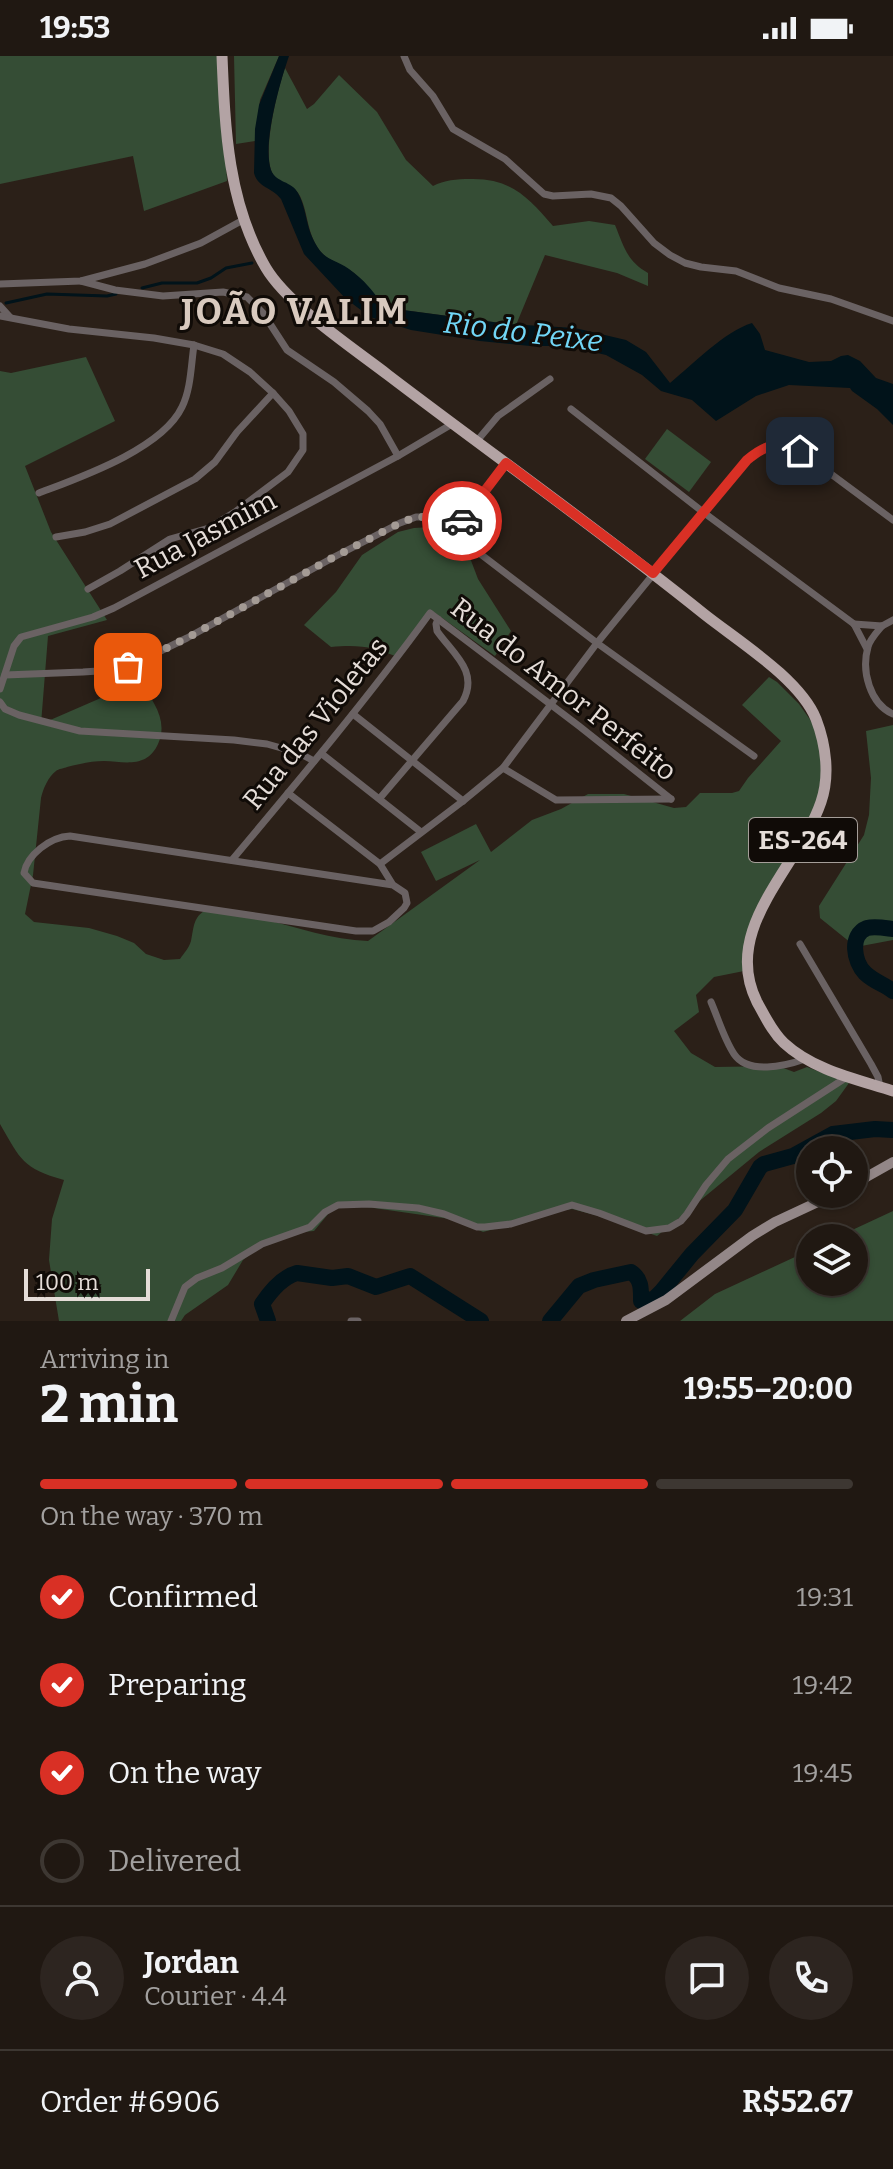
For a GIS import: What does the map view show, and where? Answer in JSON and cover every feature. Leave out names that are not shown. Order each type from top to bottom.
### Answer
[{"type":"main road","name":"ES-264","points":[[222,56],[234,187],[243,220],[269,272],[290,296],[452,424],[653,573],[790,683],[808,704],[822,739],[826,776],[821,801],[802,841],[756,919],[747,959],[750,983],[765,1016],[783,1042],[805,1059],[847,1077],[893,1091]]},
{"type":"street","points":[[404,56],[410,70],[433,96],[453,129],[505,159],[544,194],[605,195],[621,206],[654,243],[685,263],[736,271],[779,288],[840,302],[893,321]]},
{"type":"street","points":[[0,284],[81,281],[177,254],[243,220]]},
{"type":"street","points":[[81,281],[115,290],[163,296],[223,292],[247,297],[263,313],[287,350],[334,382],[368,411],[380,424],[398,456]]},
{"type":"street","points":[[0,306],[10,317]]},
{"type":"street","points":[[0,316],[69,329],[194,345],[234,359],[289,411],[305,440],[303,450],[288,472],[223,520],[200,531],[170,539],[88,589]]},
{"type":"street","points":[[39,493],[86,475],[145,446],[157,436],[183,405],[194,345]]},
{"type":"street","points":[[476,442],[498,416],[550,379]]},
{"type":"street","points":[[56,537],[96,530],[195,479],[215,462],[237,432],[273,393]]},
{"type":"street","points":[[571,409],[854,624],[867,649],[869,682],[874,699],[881,708],[893,714]]},
{"type":"street","name":"Rua Jasmim","points":[[0,689],[15,642],[25,634],[93,617],[114,608],[452,424]]},
{"type":"street","points":[[380,864],[503,768],[653,573],[747,460],[759,450],[784,445],[800,451],[893,520]]},
{"type":"street","points":[[454,532],[506,463]]},
{"type":"street","points":[[5,675],[128,667],[400,523],[416,517],[432,517],[597,643],[754,756]]},
{"type":"street","name":"Rua do Amor Perfeito","points":[[430,613],[671,799],[556,800],[503,768]]},
{"type":"street","name":"Rua das Violetas","points":[[232,860],[322,754],[430,613]]},
{"type":"street","points":[[380,798],[463,701],[470,686],[465,668],[437,631],[438,619]]},
{"type":"street","points":[[867,649],[882,626],[893,620]]},
{"type":"street","points":[[854,624],[882,626]]},
{"type":"street","points":[[0,702],[5,709],[19,715],[80,731],[234,740],[283,748],[314,761]]},
{"type":"street","points":[[353,714],[463,801]]},
{"type":"street","points":[[322,754],[421,832]]},
{"type":"street","points":[[288,793],[380,864],[393,885],[405,893],[407,903],[404,908],[382,927],[367,932],[356,931],[33,883],[23,871],[40,849],[63,836],[393,885]]},
{"type":"street","points":[[800,944],[857,1038],[878,1077],[880,1087]]},
{"type":"street","points":[[711,1002],[734,1054],[746,1064],[782,1066],[805,1059]]},
{"type":"street","points":[[171,1321],[185,1287],[197,1278],[222,1268],[269,1240],[310,1227],[325,1212],[338,1205],[418,1208],[485,1227],[511,1224],[572,1205],[646,1231],[669,1228],[687,1214],[728,1159],[768,1128],[847,1077]]},
{"type":"street","points":[[868,1176],[893,1162]]},
{"type":"street","points":[[626,1321],[666,1300],[752,1236],[805,1208]]},
{"type":"street","points":[[351,1321],[358,1321]]},
{"type":"green space","points":[[0,56],[220,56],[227,181],[144,211],[133,156],[0,184]]},
{"type":"green space","points":[[234,56],[279,56],[260,100],[255,141],[236,144]]},
{"type":"green space","points":[[285,68],[307,109],[339,75],[377,112],[406,160],[433,186],[460,179],[497,182],[527,198],[553,226],[589,221],[615,225],[631,258],[648,273],[648,286],[617,273],[545,255],[516,325],[388,308],[354,273],[318,249],[300,196],[275,177],[271,169],[271,124]]},
{"type":"green space","points":[[86,357],[115,421],[25,466],[51,532],[107,620],[48,636],[41,724],[140,681],[158,711],[162,727],[158,744],[142,760],[86,763],[58,770],[51,776],[41,798],[33,875],[25,914],[34,922],[89,928],[117,936],[134,943],[146,954],[164,960],[180,959],[190,944],[196,919],[206,910],[368,941],[480,860],[436,881],[421,852],[476,824],[491,852],[532,820],[588,794],[624,794],[674,808],[686,807],[700,793],[739,791],[781,741],[742,705],[769,677],[799,704],[816,728],[830,768],[827,800],[772,889],[744,971],[714,977],[696,995],[699,1012],[674,1031],[691,1053],[715,1067],[778,1066],[794,1072],[807,1067],[849,1083],[836,1101],[759,1152],[657,1236],[572,1209],[483,1232],[457,1220],[342,1206],[329,1213],[314,1231],[259,1247],[243,1260],[228,1285],[181,1321],[59,1321],[49,1260],[52,1219],[64,1180],[39,1171],[24,1161],[0,1124],[0,371],[11,373]]},
{"type":"green space","points":[[667,429],[711,462],[689,492],[645,459]]},
{"type":"green space","points":[[431,527],[445,530],[467,550],[478,579],[511,631],[495,656],[434,612],[400,658],[367,647],[331,647],[304,625],[336,592],[362,555],[398,532]]},
{"type":"green space","points":[[893,725],[893,940],[856,947],[820,918],[819,906],[864,835],[869,815],[871,778],[866,731]]},
{"type":"green space","points":[[893,1211],[893,1321],[680,1321],[715,1294],[796,1256],[796,1296],[868,1296],[868,1224],[865,1224]]},
{"type":"water","name":"Rio do Peixe","points":[[279,56],[289,56],[270,129],[271,170],[298,193],[311,234],[321,252],[357,275],[388,308],[508,324],[575,328],[626,340],[646,352],[670,383],[720,341],[752,323],[760,334],[765,350],[809,362],[831,361],[848,355],[860,361],[876,378],[893,384],[893,425],[850,388],[789,385],[756,396],[716,421],[692,400],[661,391],[642,375],[606,355],[567,346],[480,341],[411,330],[370,317],[345,298],[304,254],[281,199],[259,182],[254,173],[259,105]]},
{"type":"waterway","points":[[142,288],[162,283],[197,283],[226,268],[252,263]]},
{"type":"waterway","points":[[6,303],[47,294],[116,294]]},
{"type":"waterway","points":[[893,929],[877,927],[861,931],[855,949],[865,973],[893,991]]},
{"type":"waterway","points":[[550,1321],[579,1286],[631,1272],[639,1281],[641,1301],[654,1299],[735,1210],[764,1164],[793,1156],[833,1134],[893,1130]]},
{"type":"waterway","points":[[268,1321],[262,1304],[281,1281],[297,1273],[332,1278],[348,1276],[376,1287],[410,1276],[481,1321]]},
{"type":"way so far","points":[[128,667],[400,523],[416,517],[432,517],[454,532],[462,521]]},
{"type":"district","name":"JOÃO VALIM","points":[[295,311]]},
{"type":"route","points":[[462,521],[506,463],[653,573],[747,460],[759,450],[784,445],[800,451]]}]
